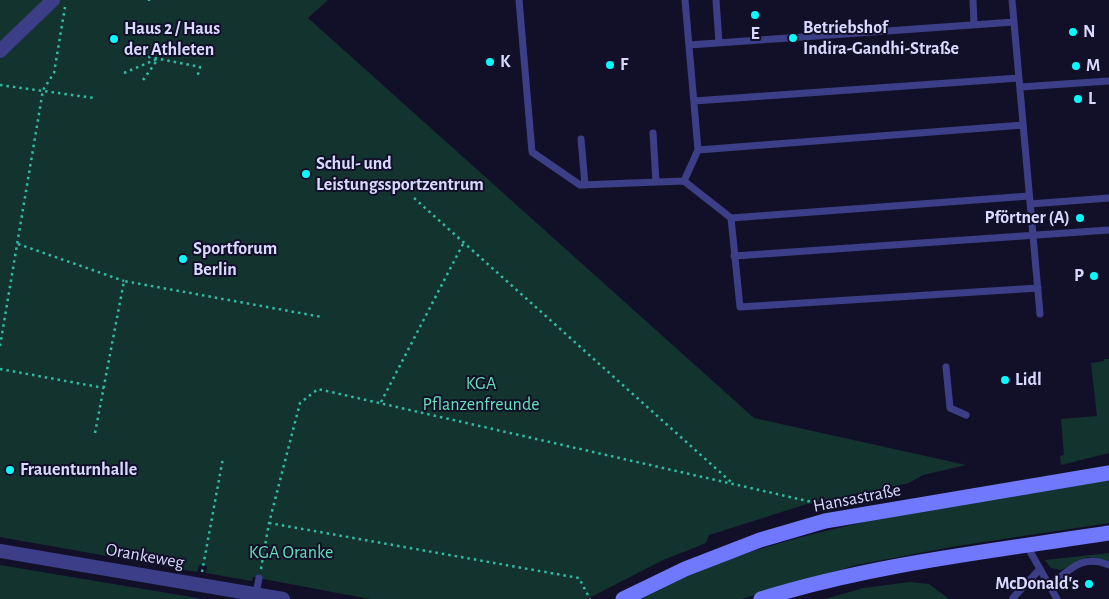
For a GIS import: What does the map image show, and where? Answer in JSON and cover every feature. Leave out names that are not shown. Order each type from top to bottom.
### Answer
[{"type":"main road","name":"Hansastraße","points":[[623,599],[684,569],[760,540],[825,522],[1109,472]]},
{"type":"main road","points":[[761,599],[808,584],[937,560],[1109,533]]},
{"type":"street","points":[[0,51],[53,0]]},
{"type":"street","name":"Orankeweg","points":[[0,551],[283,599]]},
{"type":"lane","points":[[519,0],[532,152],[580,185],[684,181],[730,218],[1030,200],[1109,198]]},
{"type":"lane","points":[[684,181],[698,150],[686,0]]},
{"type":"lane","points":[[716,0],[719,43]]},
{"type":"lane","points":[[973,0],[974,24]]},
{"type":"lane","points":[[1012,0],[1040,314]]},
{"type":"lane","points":[[689,46],[1014,22]]},
{"type":"lane","points":[[694,101],[1019,78]]},
{"type":"lane","points":[[1020,87],[1109,81]]},
{"type":"lane","points":[[698,150],[1023,125]]},
{"type":"lane","points":[[653,133],[656,182]]},
{"type":"lane","points":[[581,139],[585,185]]},
{"type":"lane","points":[[730,218],[740,307],[1038,288]]},
{"type":"lane","points":[[734,256],[1109,230]]},
{"type":"lane","points":[[946,367],[950,408],[966,415]]},
{"type":"lane","points":[[1026,546],[1057,599]]},
{"type":"lane","points":[[1049,586],[1083,561],[1095,560],[1109,566]]},
{"type":"lane","points":[[1013,598],[1040,569]]},
{"type":"lane","points":[[256,594],[259,578]]},
{"type":"path","points":[[0,344],[43,90],[54,73],[66,5],[62,0]]},
{"type":"path","points":[[129,53],[200,67],[197,78]]},
{"type":"path","points":[[124,73],[159,58]]},
{"type":"path","points":[[143,80],[159,58]]},
{"type":"path","points":[[0,85],[94,98]]},
{"type":"path","points":[[414,198],[732,483]]},
{"type":"path","points":[[381,402],[464,242]]},
{"type":"path","points":[[18,244],[124,281],[322,316]]},
{"type":"path","points":[[95,433],[124,281]]},
{"type":"path","points":[[0,369],[104,388]]},
{"type":"path","points":[[259,578],[269,523],[300,403],[318,389],[816,503]]},
{"type":"path","points":[[202,572],[223,458]]},
{"type":"path","points":[[269,523],[579,578],[590,599]]},
{"type":"green space","points":[[0,0],[328,0],[308,18],[754,418],[966,465],[923,475],[909,483],[807,504],[709,535],[706,543],[663,560],[587,599],[370,599],[253,577],[252,581],[206,573],[207,566],[199,565],[197,572],[0,537]]},
{"type":"green space","points":[[1104,359],[1109,359],[1109,453],[1061,465],[1060,456],[1064,455],[1061,419],[1097,416],[1091,363],[1104,361]]},
{"type":"green space","points":[[1109,481],[1109,523],[957,546],[856,565],[741,599],[637,599],[719,563],[811,535],[934,508]]},
{"type":"green space","points":[[1109,553],[1109,561],[1088,557],[1061,570],[1051,568],[1045,560]]},
{"type":"green space","points":[[0,565],[203,599],[0,599]]},
{"type":"green space","points":[[910,582],[929,584],[949,599],[825,599],[864,588]]},
{"type":"place","name":"E","points":[[755,15]]},
{"type":"place","name":"N","points":[[1073,32]]},
{"type":"place","name":"Betriebshof Indira-Gandhi-Straße","points":[[793,38]]},
{"type":"place","name":"Haus 2 / Haus der Athleten","points":[[114,39]]},
{"type":"place","name":"K","points":[[490,62]]},
{"type":"place","name":"F","points":[[610,65]]},
{"type":"place","name":"M","points":[[1076,66]]},
{"type":"place","name":"L","points":[[1078,99]]},
{"type":"place","name":"Schul- und Leistungssportzentrum","points":[[306,174]]},
{"type":"place","name":"Pförtner (A)","points":[[1080,218]]},
{"type":"place","name":"Sportforum Berlin","points":[[183,259]]},
{"type":"place","name":"P","points":[[1094,276]]},
{"type":"place","name":"Lidl","points":[[1005,380]]},
{"type":"place","name":"Frauenturnhalle","points":[[10,470]]},
{"type":"place","name":"McDonald's","points":[[1089,584]]},
{"type":"park label","name":"KGA Pflanzenfreunde","points":[[481,394]]},
{"type":"park label","name":"KGA Oranke","points":[[291,553]]}]
